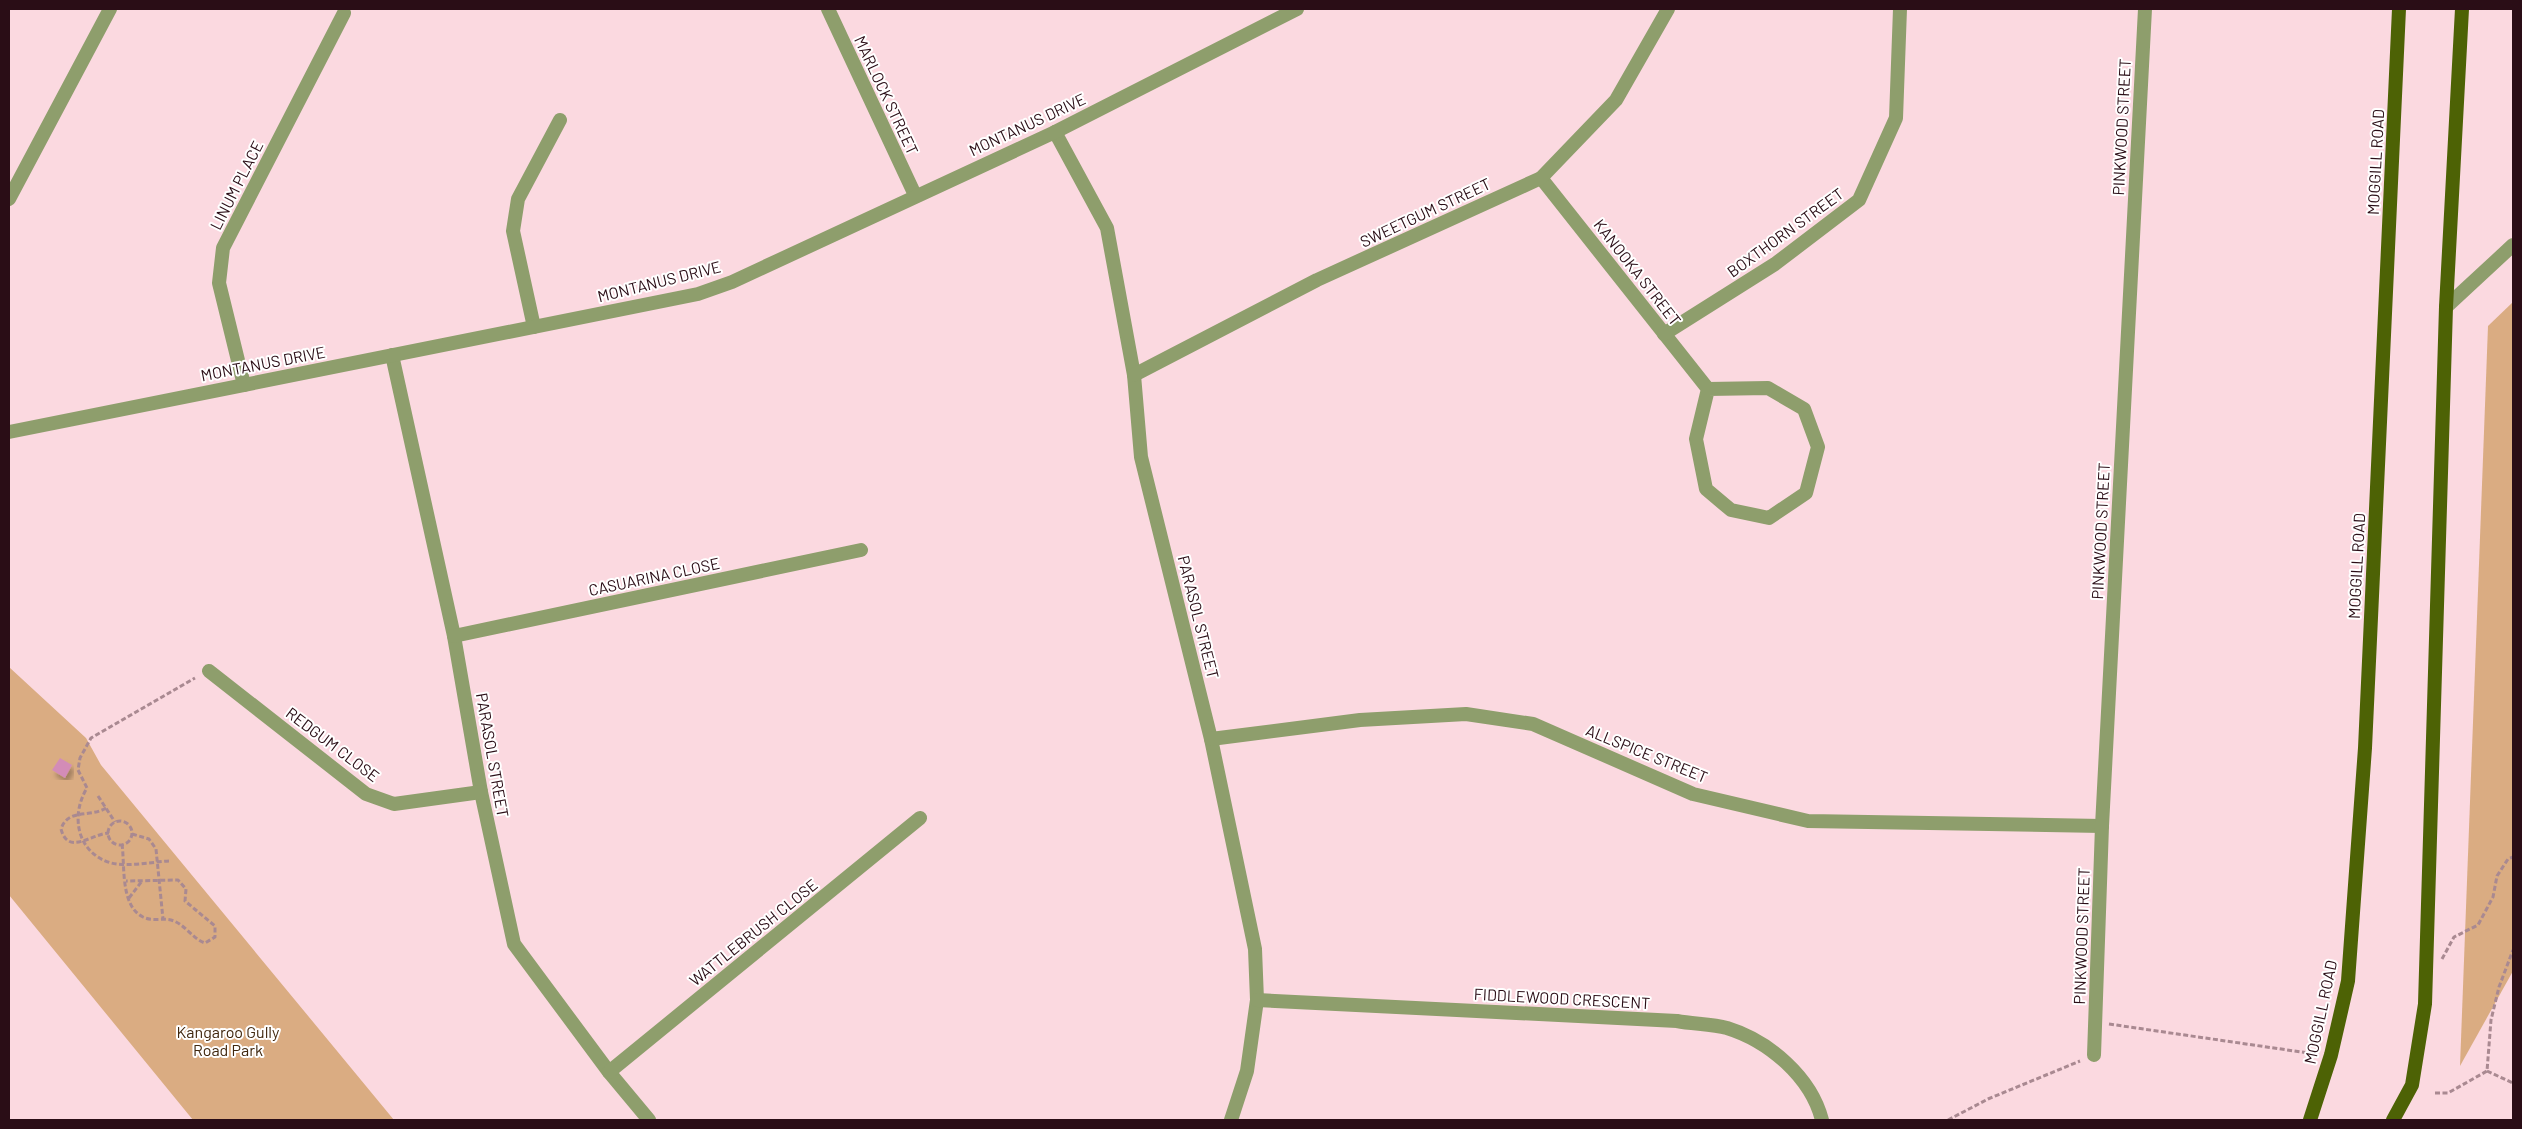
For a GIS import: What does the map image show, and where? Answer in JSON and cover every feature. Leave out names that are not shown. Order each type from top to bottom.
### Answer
[{"type":"main road","name":"MOGGILL ROAD","points":[[2310,1120],[2331,1055],[2348,981],[2365,748],[2399,9]]},
{"type":"main road","points":[[2393,1120],[2412,1085],[2425,1004],[2446,308],[2462,9]]},
{"type":"street","points":[[9,199],[110,9]]},
{"type":"street","name":"MARLOCK STREET","points":[[828,9],[915,195]]},
{"type":"street","name":"MONTANUS DRIVE","points":[[9,432],[698,294],[723,285],[1055,132],[1297,9]]},
{"type":"street","name":"SWEETGUM STREET","points":[[1134,375],[1317,280],[1542,178],[1616,100],[1668,9]]},
{"type":"street","name":"BOXTHORN STREET","points":[[1664,334],[1776,264],[1859,200],[1896,118],[1900,9]]},
{"type":"street","name":"PINKWOOD STREET","points":[[2094,1055],[2102,826],[2145,9]]},
{"type":"street","name":"LINUM PLACE","points":[[244,385],[219,283],[223,248],[344,13]]},
{"type":"street","points":[[534,327],[513,231],[518,199],[560,120]]},
{"type":"street","name":"PARASOL STREET","points":[[1055,132],[1107,228],[1134,375],[1141,457],[1211,739],[1255,948],[1257,1000],[1247,1071],[1231,1120]]},
{"type":"street","name":"KANOOKA STREET","points":[[1542,178],[1708,389]]},
{"type":"street","points":[[2446,308],[2513,245]]},
{"type":"street","name":"PARASOL STREET","points":[[392,356],[454,636],[481,792],[514,944],[609,1072],[649,1120]]},
{"type":"street","points":[[1768,388],[1804,409],[1818,447],[1806,493],[1769,518],[1731,510],[1706,489],[1696,438],[1708,389],[1768,388]]},
{"type":"street","name":"CASUARINA CLOSE","points":[[454,636],[861,550]]},
{"type":"street","name":"REDGUM CLOSE","points":[[208,671],[366,794],[394,804],[481,792]]},
{"type":"street","name":"ALLSPICE STREET","points":[[1211,739],[1360,720],[1466,714],[1533,724],[1692,794],[1808,821],[2102,826]]},
{"type":"street","name":"WATTLEBRUSH CLOSE","points":[[609,1072],[920,818]]},
{"type":"street","name":"FIDDLEWOOD CRESCENT","points":[[1257,1000],[1678,1022],[1727,1028],[1767,1047],[1799,1076],[1819,1108],[1822,1120]]},
{"type":"path","points":[[169,861],[112,863],[99,858],[84,841],[79,831],[77,814],[82,796],[87,788],[78,770],[80,758],[91,738],[208,671]]},
{"type":"path","points":[[98,796],[115,822]]},
{"type":"path","points":[[106,808],[91,814],[77,814],[66,818],[61,828],[66,840],[72,843],[84,841],[93,836],[109,832],[115,822]]},
{"type":"path","points":[[109,832],[113,841],[122,844],[130,840],[132,828],[127,822],[115,822]]},
{"type":"path","points":[[132,834],[142,835],[154,844],[158,862],[163,919]]},
{"type":"path","points":[[122,844],[125,864],[126,881],[128,898],[135,911],[142,916],[171,920],[180,924],[200,941],[206,943],[211,941],[216,932],[212,922],[198,914],[185,901],[186,888],[183,884],[173,879],[126,881]]},
{"type":"path","points":[[2426,973],[2445,956],[2454,937],[2478,925],[2493,897],[2497,876],[2508,859],[2513,857]]},
{"type":"path","points":[[128,898],[142,880]]},
{"type":"path","points":[[2486,1071],[2491,1020],[2499,988],[2513,950]]},
{"type":"path","points":[[2096,1022],[2315,1054]]},
{"type":"path","points":[[1948,1120],[1988,1099],[2094,1055]]},
{"type":"path","points":[[2486,1071],[2513,1083]]},
{"type":"path","points":[[2435,1093],[2448,1094],[2486,1071]]},
{"type":"green space","points":[[2513,302],[2513,971],[2460,1066],[2488,326]]},
{"type":"green space","name":"Kangaroo Gully Road Park","points":[[9,667],[86,738],[101,765],[394,1120],[193,1120],[9,895]]},
{"type":"building","points":[[60,758],[72,765],[65,778],[52,770]]}]
